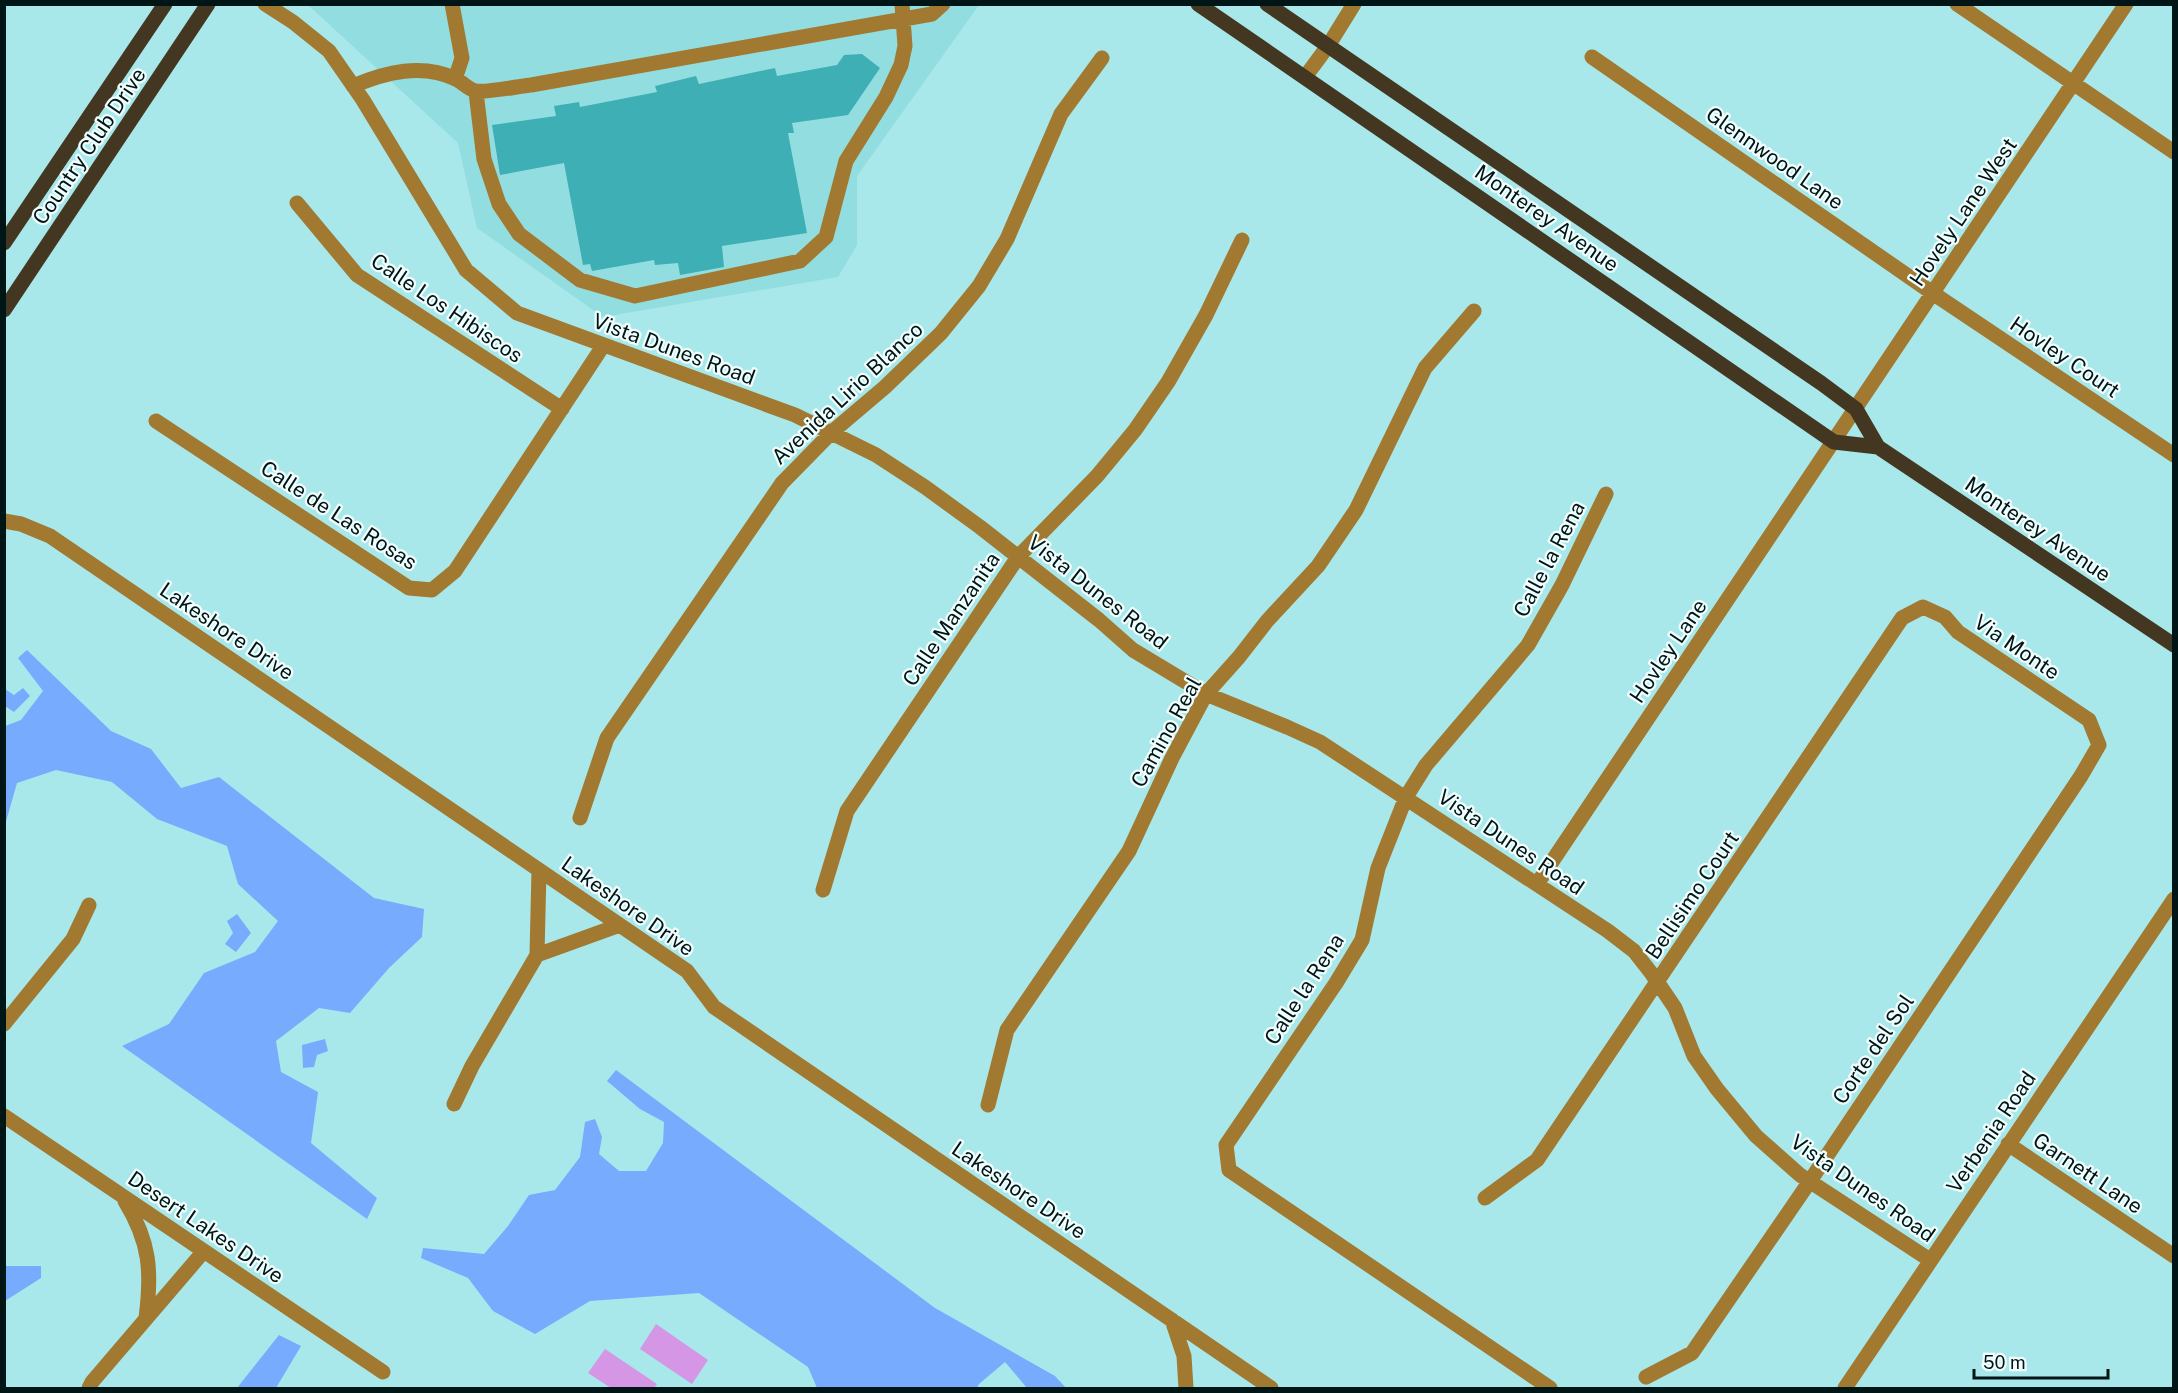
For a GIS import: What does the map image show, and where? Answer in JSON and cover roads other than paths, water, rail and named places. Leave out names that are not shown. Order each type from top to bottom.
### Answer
[{"type":"main road","name":"Country Club Drive","points":[[4,243],[165,4]]},
{"type":"main road","name":"Country Club Drive","points":[[4,310],[208,4]]},
{"type":"main road","name":"Monterey Avenue","points":[[1198,4],[1834,442],[1878,447]]},
{"type":"main road","name":"Monterey Avenue","points":[[1267,4],[1821,383],[1856,409],[1878,447],[2174,645]]},
{"type":"street","name":"Vista Dunes Road","points":[[265,4],[293,22],[329,51],[466,270],[517,313],[795,415],[876,455],[925,487],[1018,557],[1099,620],[1133,650],[1206,694],[1320,742],[1537,884],[1634,951],[1675,1008],[1694,1056],[1717,1089],[1756,1136],[1810,1181],[1930,1260]]},
{"type":"street","points":[[452,4],[462,58],[455,79]]},
{"type":"street","points":[[353,86],[379,75],[406,71],[430,71],[455,79],[476,92],[541,83],[902,11],[932,14],[943,4]]},
{"type":"street","points":[[1305,77],[1328,46],[1354,4]]},
{"type":"street","points":[[1957,4],[2174,152]]},
{"type":"street","name":"Hovely Lane West","points":[[1834,442],[2126,4]]},
{"type":"street","points":[[476,92],[484,159],[499,204],[519,234],[580,280],[636,296],[800,261],[826,237],[846,161],[886,97],[901,65],[905,46],[902,11]]},
{"type":"street","name":"Glennwood Lane","points":[[1592,57],[1934,294]]},
{"type":"street","name":"Avenida Lirio Blanco","points":[[580,818],[607,738],[782,483],[832,432],[885,387],[941,333],[979,286],[1007,239],[1061,114],[1102,58]]},
{"type":"street","name":"Calle Los Hibiscos","points":[[297,202],[357,274],[562,409]]},
{"type":"street","name":"Calle Manzanita","points":[[823,890],[848,811],[1018,557],[1097,476],[1135,430],[1168,382],[1206,315],[1242,240]]},
{"type":"street","name":"Hovley Court","points":[[1934,294],[2174,455]]},
{"type":"street","name":"Camino Real","points":[[988,1105],[1007,1030],[1129,851],[1172,758],[1206,694],[1267,621],[1318,566],[1356,510],[1425,368],[1474,311]]},
{"type":"street","name":"Calle de Las Rosas","points":[[156,421],[409,588],[432,590],[455,571],[603,346]]},
{"type":"street","name":"Hovley Lane","points":[[1537,884],[1834,442]]},
{"type":"street","name":"Calle la Rena","points":[[1550,1389],[1229,1170],[1226,1145],[1336,983],[1362,940],[1378,868],[1406,797],[1426,765],[1528,645],[1562,585],[1606,494]]},
{"type":"street","name":"Lakeshore Drive","points":[[4,521],[21,524],[50,536],[620,925],[687,971],[714,1007],[1271,1389]]},
{"type":"street","name":"Via Monte","points":[[1923,607],[1945,617],[1958,632],[2089,720]]},
{"type":"street","name":"Bellisimo Court","points":[[1485,1198],[1537,1160],[1902,618],[1923,607]]},
{"type":"street","name":"Corte del Sol","points":[[1646,1377],[1692,1353],[1810,1181],[2081,776],[2099,745],[2089,720]]},
{"type":"street","points":[[454,1104],[472,1065],[537,955],[539,870]]},
{"type":"street","name":"Verbenia Road","points":[[1845,1389],[2174,899]]},
{"type":"street","points":[[4,1024],[73,939],[89,905]]},
{"type":"street","points":[[537,955],[620,925]]},
{"type":"street","name":"Desert Lakes Drive","points":[[4,1116],[383,1372]]},
{"type":"street","name":"Garnett Lane","points":[[2008,1144],[2174,1256]]},
{"type":"street","points":[[122,1196],[139,1224],[148,1257],[150,1289],[146,1319]]},
{"type":"street","points":[[89,1389],[92,1382],[204,1251]]},
{"type":"street","points":[[1172,1320],[1184,1356],[1186,1389]]},
{"type":"water","points":[[27,650],[111,731],[151,749],[181,788],[219,777],[374,898],[424,909],[422,937],[389,968],[350,1013],[319,1008],[276,1041],[281,1072],[318,1092],[311,1143],[377,1198],[367,1219],[122,1046],[169,1024],[204,973],[255,952],[278,921],[238,884],[227,846],[157,819],[112,782],[56,770],[17,783],[5,825],[5,726],[21,720],[43,691],[18,658]]},
{"type":"water","points":[[23,688],[30,696],[14,712],[5,706],[5,689],[14,695]]},
{"type":"water","points":[[237,914],[251,933],[236,952],[225,944],[233,933],[227,921]]},
{"type":"water","points":[[325,1039],[328,1051],[317,1055],[314,1067],[303,1068],[302,1045]]},
{"type":"water","points":[[616,1070],[935,1308],[1055,1376],[1066,1388],[1027,1388],[1005,1362],[977,1388],[817,1388],[808,1367],[699,1293],[590,1301],[535,1334],[493,1311],[468,1278],[421,1258],[423,1248],[484,1254],[508,1226],[529,1195],[555,1190],[580,1157],[585,1122],[595,1119],[602,1137],[599,1154],[619,1171],[646,1171],[663,1143],[664,1122],[640,1109],[607,1081]]},
{"type":"water","points":[[5,1266],[41,1266],[41,1278],[5,1301]]},
{"type":"water","points":[[279,1335],[301,1346],[276,1388],[237,1388]]}]
